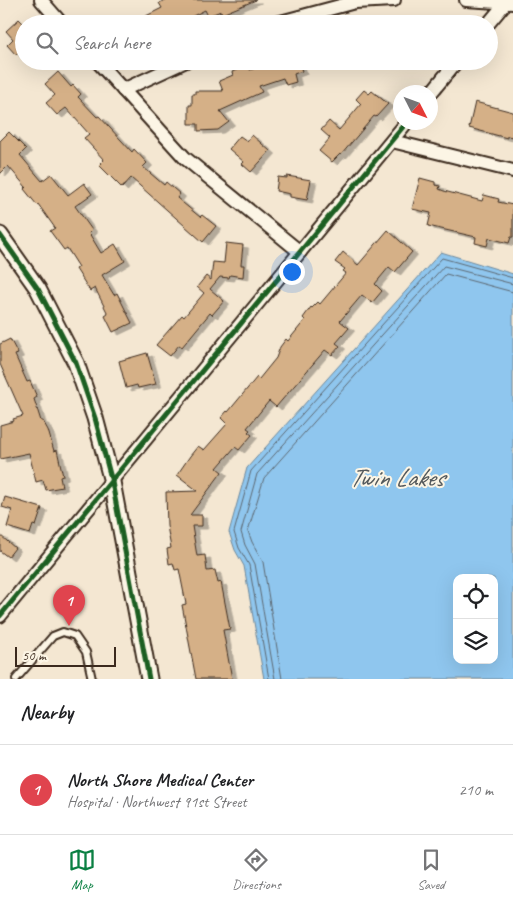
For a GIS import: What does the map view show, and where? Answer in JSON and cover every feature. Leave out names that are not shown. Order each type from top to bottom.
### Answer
[{"type":"street","points":[[41,0],[54,15]]},
{"type":"street","points":[[307,15],[355,2],[394,0]]},
{"type":"street","points":[[466,0],[509,2]]},
{"type":"street","points":[[497,15],[509,2]]},
{"type":"street","points":[[105,70],[185,158],[300,252]]},
{"type":"street","points":[[123,90],[166,70]]},
{"type":"street","points":[[437,85],[450,70]]},
{"type":"street","points":[[0,616],[400,130]]},
{"type":"street","points":[[392,140],[513,170]]},
{"type":"street","points":[[0,235],[38,289],[76,362],[95,418],[112,482],[149,679]]},
{"type":"lane","points":[[16,679],[53,636],[63,632],[75,636],[86,652],[92,679]]},
{"type":"water","name":"Twin Lakes","points":[[441,252],[513,274],[513,679],[264,679],[244,566],[235,550],[229,532],[247,468]]},
{"type":"building","points":[[165,0],[256,0],[222,14],[221,11],[208,15],[205,10],[195,15],[148,15],[162,8],[159,3]]},
{"type":"building","points":[[15,23],[15,54],[7,45],[13,39],[6,31]]},
{"type":"building","points":[[237,70],[302,71],[294,74],[296,82],[286,85],[283,78],[259,86],[262,92],[220,111],[229,122],[218,130],[198,131],[198,124],[189,124],[189,105],[192,105],[192,94],[195,94],[195,91],[223,91],[219,81],[233,75],[232,72]]},
{"type":"building","points":[[58,72],[71,87],[73,85],[81,94],[78,97],[97,117],[99,116],[132,152],[134,149],[147,163],[143,167],[164,185],[166,182],[180,194],[177,198],[200,217],[202,215],[216,226],[203,242],[131,178],[122,188],[99,165],[104,160],[84,138],[89,134],[66,108],[57,115],[46,103],[55,95],[45,84]]},
{"type":"building","points":[[364,90],[369,94],[372,91],[388,104],[376,117],[374,116],[341,155],[332,162],[319,151],[330,138],[321,130],[329,121],[339,130],[361,104],[356,99]]},
{"type":"building","points":[[475,102],[513,112],[513,137],[507,136],[507,138],[469,128]]},
{"type":"building","points":[[9,132],[26,149],[20,155],[42,181],[51,174],[68,195],[84,183],[92,194],[75,206],[92,230],[89,233],[101,253],[115,244],[125,261],[102,275],[114,295],[117,293],[132,323],[113,332],[105,316],[108,314],[95,288],[90,291],[76,269],[79,267],[67,248],[64,250],[50,231],[55,228],[38,204],[24,189],[26,187],[8,166],[0,174],[0,141]]},
{"type":"building","points":[[252,135],[270,151],[251,172],[242,164],[244,162],[229,149],[240,136],[247,141]]},
{"type":"building","points":[[287,176],[311,180],[307,200],[290,197],[290,194],[276,191],[278,177],[287,178]]},
{"type":"building","points":[[420,178],[435,182],[435,185],[440,186],[439,189],[444,191],[482,201],[484,195],[499,199],[498,202],[513,205],[513,237],[511,237],[509,243],[489,238],[487,246],[475,243],[476,237],[428,226],[431,213],[412,209]]},
{"type":"building","points":[[388,230],[412,252],[395,272],[389,267],[375,284],[382,291],[372,303],[362,295],[340,321],[349,328],[336,343],[340,346],[332,355],[325,350],[276,407],[269,401],[247,428],[250,430],[248,432],[252,435],[239,450],[235,447],[217,468],[222,472],[190,515],[202,515],[202,526],[192,526],[197,556],[205,555],[207,571],[215,570],[218,583],[221,582],[230,629],[223,630],[232,679],[196,679],[182,605],[186,604],[179,569],[175,570],[173,563],[169,564],[167,549],[171,548],[167,526],[166,492],[198,491],[177,475],[190,456],[198,446],[204,450],[227,424],[221,418],[257,377],[259,379],[276,358],[280,347],[286,339],[288,341],[305,320],[303,318],[311,307],[318,302],[320,304],[346,273],[343,271],[345,269],[335,262],[343,252],[358,265]]},
{"type":"building","points":[[226,243],[243,245],[241,265],[244,265],[243,277],[230,275],[229,278],[220,277],[210,289],[224,301],[212,315],[210,313],[182,347],[179,345],[170,356],[156,345],[182,315],[184,317],[204,293],[197,287],[206,276],[211,280],[213,262],[224,263]]},
{"type":"building","points":[[10,339],[18,354],[15,355],[27,382],[30,381],[37,397],[34,399],[41,421],[43,421],[48,430],[54,451],[57,450],[63,476],[60,477],[62,487],[46,490],[43,480],[36,482],[29,453],[0,459],[0,425],[23,416],[0,364],[0,344]]},
{"type":"building","points":[[147,353],[156,384],[138,388],[137,385],[126,388],[119,361]]},
{"type":"building","points":[[5,497],[42,508],[36,526],[33,525],[30,534],[7,527],[12,510],[2,507]]},
{"type":"building","points":[[0,535],[15,548],[8,557],[0,551]]},
{"type":"cycle path","points":[[0,616],[400,130]]},
{"type":"cycle path","points":[[0,235],[38,289],[76,363],[95,418],[112,482],[149,679]]},
{"type":"place","name":"North Shore Medical Center","points":[[69,626]]}]
